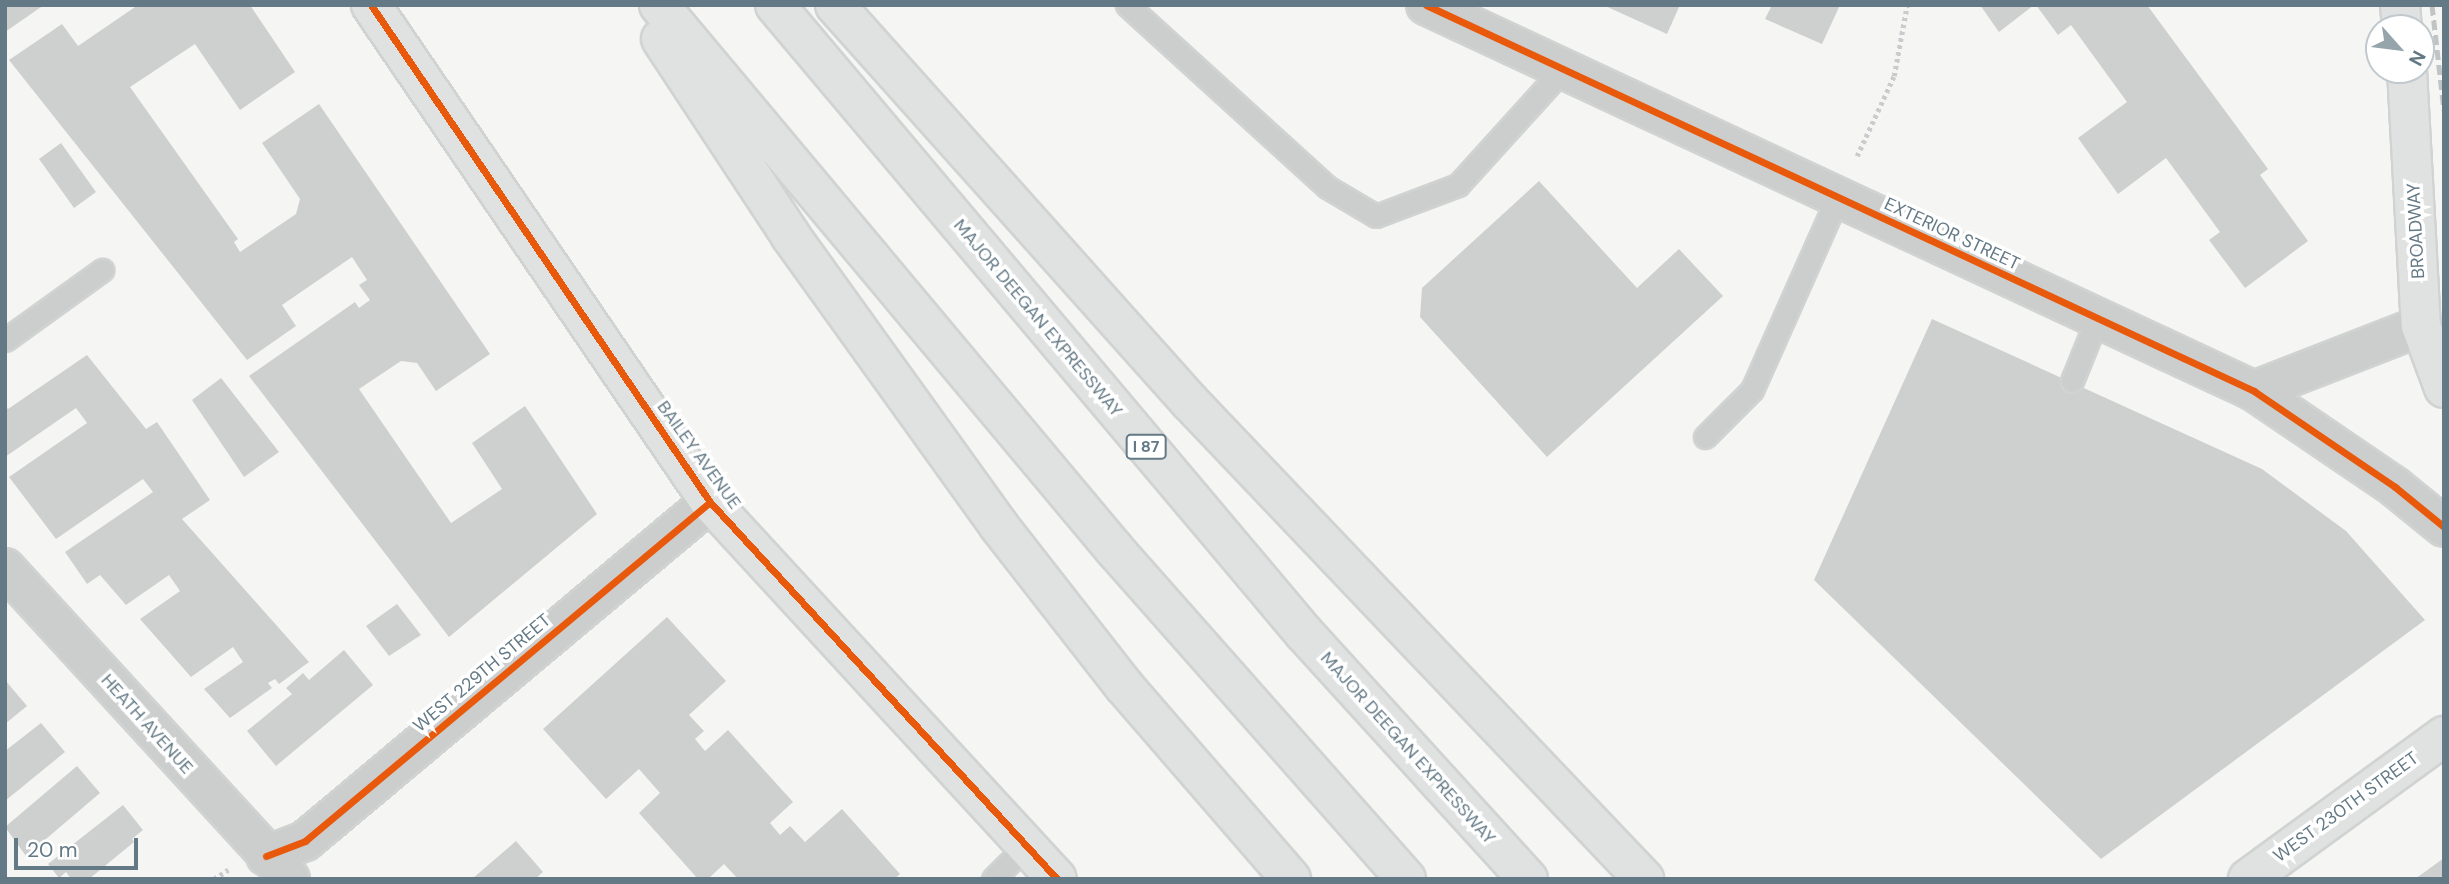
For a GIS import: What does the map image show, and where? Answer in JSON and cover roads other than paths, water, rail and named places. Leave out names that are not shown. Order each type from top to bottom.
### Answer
[{"type":"main road","name":"BAILEY AVENUE","points":[[371,5],[710,502],[1057,879]]},
{"type":"main road","points":[[639,5],[743,166],[999,526],[1124,686],[1291,879]]},
{"type":"main road","points":[[659,5],[1160,602],[1406,879]]},
{"type":"main road","name":"MAJOR DEEGAN EXPRESSWAY","points":[[775,5],[1304,633],[1528,879]]},
{"type":"main road","points":[[835,5],[1190,402],[1644,879]]},
{"type":"main road","name":"BROADWAY","points":[[2408,84],[2432,321],[2444,388]]},
{"type":"main road","name":"WEST 230TH STREET","points":[[2248,879],[2444,736]]},
{"type":"street","name":"EXTERIOR STREET","points":[[1426,5],[2254,391],[2395,487],[2444,527]]},
{"type":"street","points":[[2254,391],[2432,321]]},
{"type":"street","name":"WEST 229TH STREET","points":[[278,867],[305,841],[710,502]]},
{"type":"street","name":"HEATH AVENUE","points":[[5,568],[278,867]]},
{"type":"lane","points":[[1127,5],[1327,187],[1376,216],[1458,185],[1563,69]]},
{"type":"lane","points":[[1705,437],[1752,390],[1838,197]]},
{"type":"lane","points":[[5,340],[102,270]]},
{"type":"lane","points":[[2072,382],[2097,319]]},
{"type":"lane","points":[[993,879],[1025,847]]},
{"type":"railway","points":[[2432,5],[2444,110]]}]
